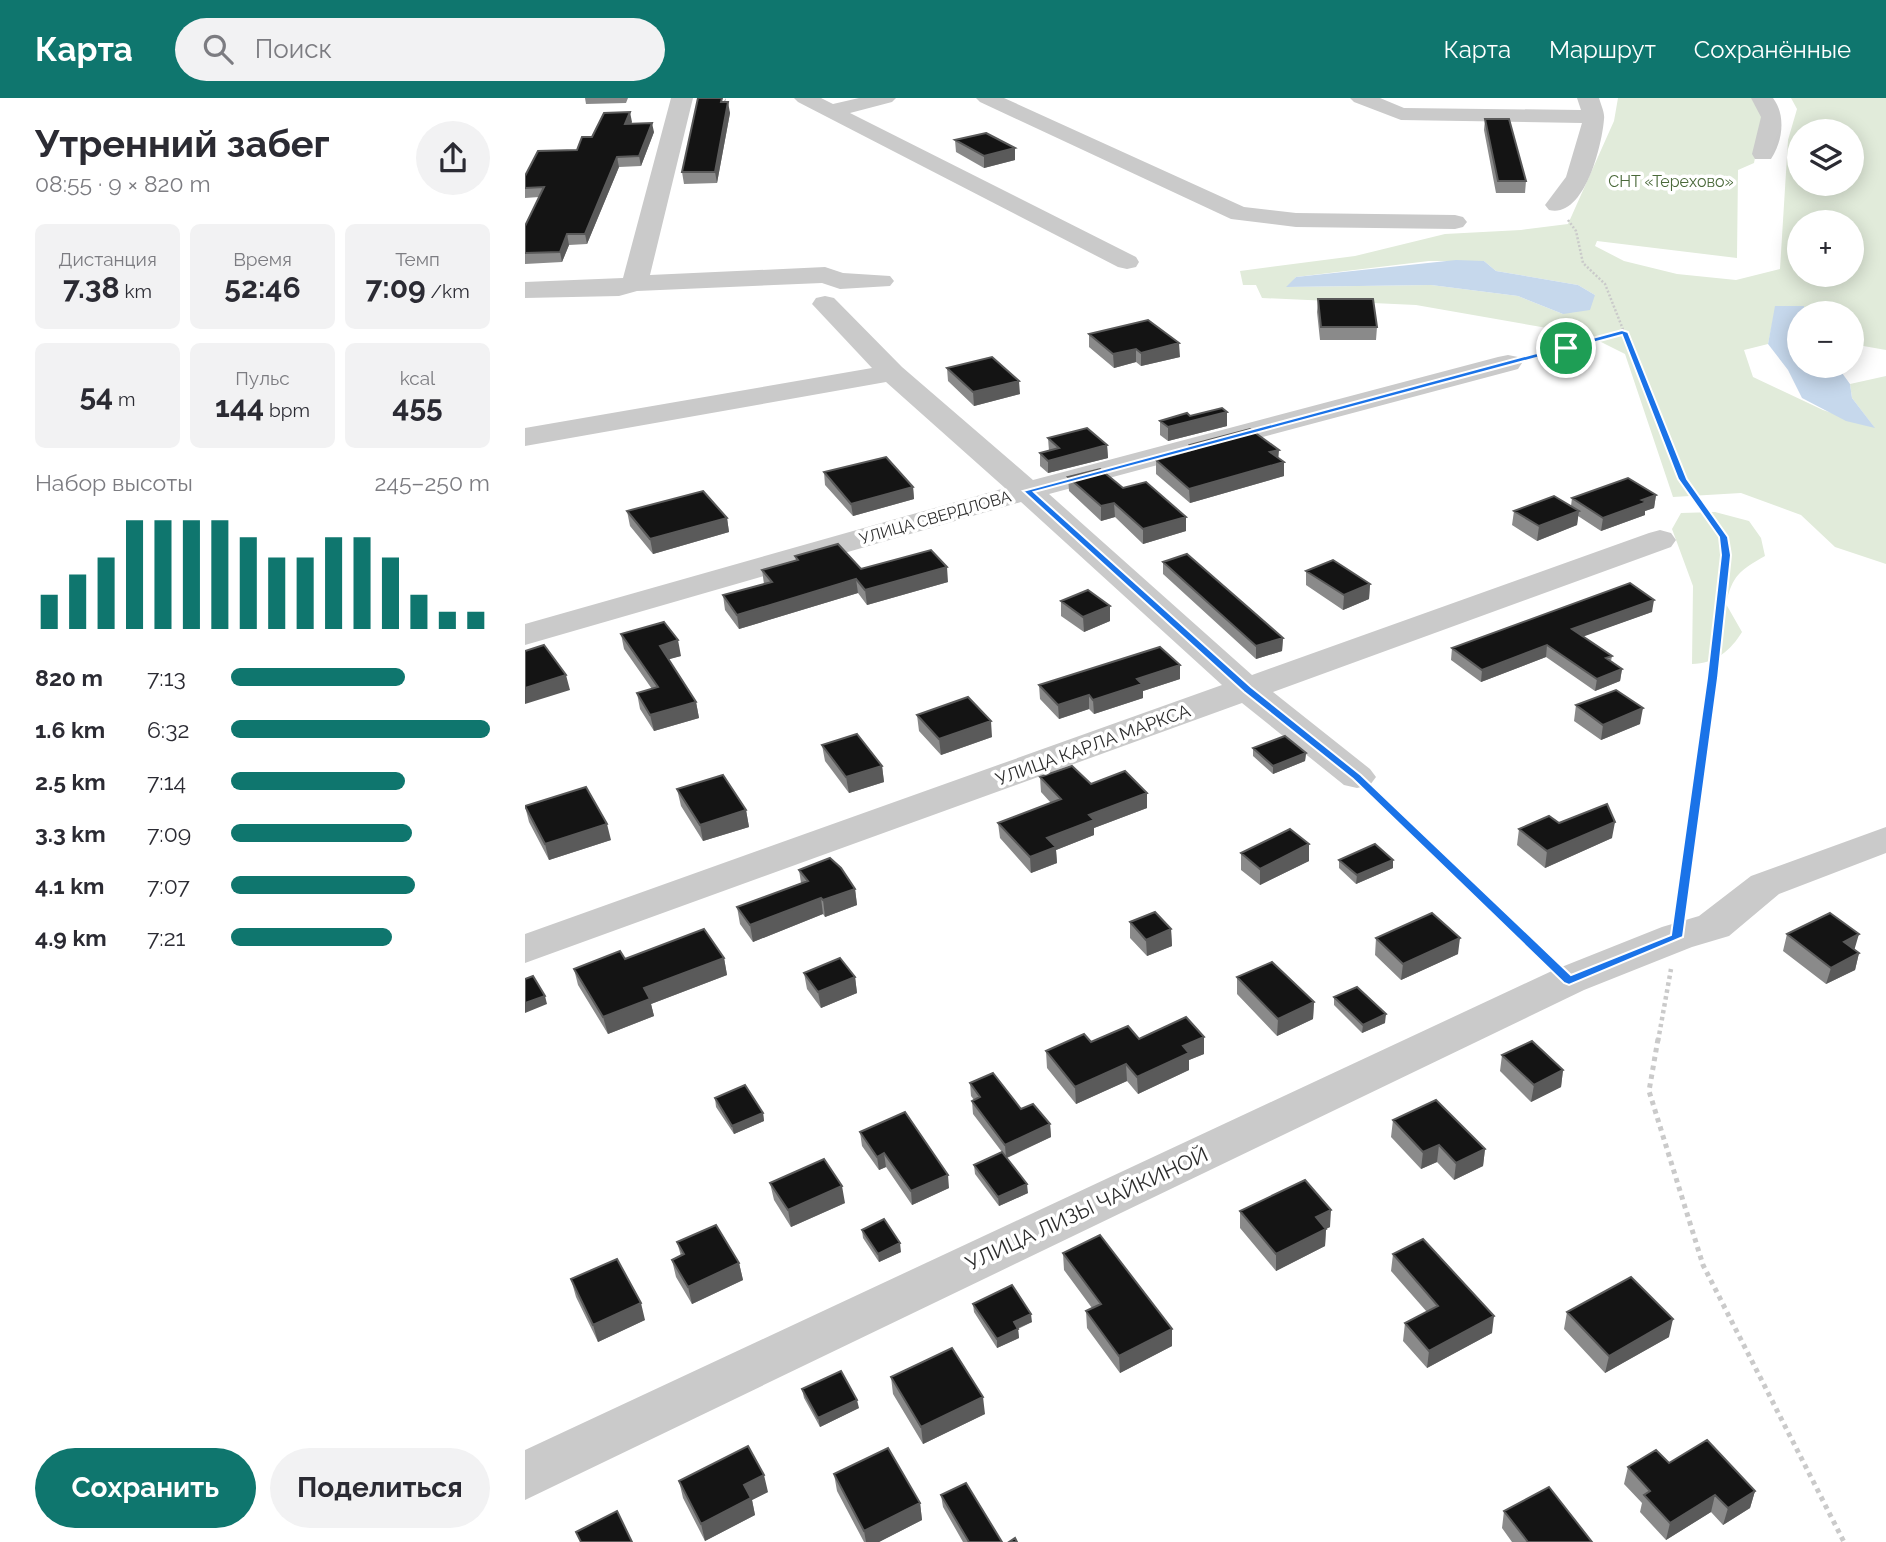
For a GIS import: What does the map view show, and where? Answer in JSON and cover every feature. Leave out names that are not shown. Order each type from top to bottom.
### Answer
[{"type":"street","points":[[635,283],[682,98]]},
{"type":"street","points":[[805,98],[1127,262]]},
{"type":"street","points":[[831,111],[885,98]]},
{"type":"street","points":[[987,98],[1239,214],[1296,220],[1455,222]]},
{"type":"street","points":[[1361,98],[1401,114],[1591,107],[1582,163],[1566,198],[1557,205]]},
{"type":"street","points":[[1762,98],[1770,105],[1773,113],[1763,154]]},
{"type":"street","points":[[525,290],[619,288],[635,283],[825,275],[840,281],[881,281]]},
{"type":"street","points":[[525,301],[591,300]]},
{"type":"street","points":[[825,304],[893,373],[1247,689],[1357,777]]},
{"type":"street","name":"УЛИЦА СВЕРДЛОВА","points":[[525,635],[1027,491],[1508,363]]},
{"type":"street","points":[[525,437],[893,373]]},
{"type":"street","name":"УЛИЦА КАРЛА МАРКСА","points":[[525,949],[1660,540]]},
{"type":"street","name":"УЛИЦА ЛИЗЫ ЧАЙКИНОЙ","points":[[525,1476],[1569,980],[1664,942],[1714,926],[1765,885],[1886,839]]},
{"type":"path","points":[[1557,205],[1576,231],[1583,263],[1605,284],[1682,479],[1724,537],[1726,555],[1713,678],[1664,942],[1649,1091],[1703,1265],[1844,1542]]},
{"type":"path","points":[[1508,363],[1624,332]]},
{"type":"path","points":[[1357,777],[1569,980]]},
{"type":"green space","name":"СНТ «Терехово»","points":[[1618,98],[1755,98],[1765,105],[1754,163],[1738,170],[1737,258],[1597,241],[1595,246],[1624,261],[1677,274],[1736,280],[1780,269],[1787,156],[1787,196],[1864,196],[1864,119],[1794,119],[1797,109],[1791,98],[1886,98],[1886,350],[1864,346],[1864,301],[1787,301],[1787,306],[1776,306],[1768,344],[1744,350],[1753,377],[1823,410],[1874,427],[1852,398],[1850,384],[1886,376],[1886,564],[1835,547],[1801,515],[1741,493],[1673,497],[1625,354],[1587,335],[1416,305],[1262,298],[1256,285],[1243,285],[1240,271],[1355,256],[1445,234],[1521,230],[1568,224],[1614,121]],"holes":[[[1429,261],[1484,261],[1496,271],[1578,285],[1595,295],[1563,314],[1518,296],[1431,285],[1288,287],[1296,277]]]},
{"type":"green space","points":[[1715,512],[1749,521],[1761,538],[1765,556],[1738,575],[1728,594],[1726,604],[1742,632],[1738,639],[1715,659],[1692,664],[1693,586],[1672,529],[1681,513]]},
{"type":"water","points":[[1456,260],[1484,261],[1496,271],[1578,285],[1595,295],[1590,310],[1563,314],[1518,296],[1431,285],[1286,287],[1296,277]]},
{"type":"water","points":[[1775,306],[1787,306],[1787,369],[1768,344]]},
{"type":"water","points":[[1792,378],[1846,378],[1850,384],[1852,398],[1875,428],[1846,421],[1802,398]]},
{"type":"building","points":[[698,98],[722,98],[721,102],[728,102],[715,172],[682,172]]},
{"type":"building","points":[[630,112],[625,124],[652,123],[639,156],[617,157],[585,234],[567,234],[560,252],[525,253],[525,226],[544,187],[525,188],[525,176],[538,151],[577,150],[582,137],[592,137],[604,113]]},
{"type":"building","points":[[1485,119],[1509,119],[1526,181],[1498,181]]},
{"type":"building","points":[[986,133],[1015,148],[984,156],[955,140]]},
{"type":"building","points":[[1318,299],[1373,299],[1377,327],[1321,327]]},
{"type":"building","points":[[1148,320],[1179,343],[1141,353],[1136,349],[1113,354],[1089,334]]},
{"type":"building","points":[[992,357],[1019,381],[973,392],[947,368]]},
{"type":"building","points":[[1222,408],[1227,412],[1168,427],[1160,421],[1187,413],[1190,416]]},
{"type":"building","points":[[1087,428],[1107,445],[1048,461],[1040,453],[1059,448],[1048,438]]},
{"type":"building","points":[[1250,429],[1279,450],[1270,452],[1284,462],[1189,489],[1156,460],[1195,449],[1190,445]]},
{"type":"building","points":[[886,457],[913,487],[851,504],[824,472]]},
{"type":"building","points":[[1100,469],[1123,488],[1146,482],[1186,517],[1143,529],[1114,503],[1101,506],[1068,477]]},
{"type":"building","points":[[1628,478],[1656,495],[1642,500],[1647,502],[1603,518],[1572,498]]},
{"type":"building","points":[[703,491],[727,518],[650,539],[627,511]]},
{"type":"building","points":[[1554,496],[1579,511],[1539,526],[1514,511]]},
{"type":"building","points":[[838,544],[861,569],[931,550],[947,567],[865,590],[856,579],[737,615],[723,595],[772,582],[762,570],[798,560],[795,556]]},
{"type":"building","points":[[1187,554],[1283,638],[1256,646],[1163,562]]},
{"type":"building","points":[[1333,560],[1370,584],[1344,595],[1306,571]]},
{"type":"building","points":[[1630,583],[1654,600],[1572,629],[1612,656],[1606,658],[1622,669],[1597,679],[1547,645],[1482,670],[1452,648]]},
{"type":"building","points":[[1088,590],[1110,606],[1083,617],[1061,601]]},
{"type":"building","points":[[664,622],[678,640],[660,646],[696,702],[650,715],[637,693],[658,687],[621,634]]},
{"type":"building","points":[[544,645],[566,675],[525,688],[525,651]]},
{"type":"building","points":[[1160,647],[1180,665],[1137,679],[1142,684],[1093,700],[1089,695],[1058,705],[1039,685]]},
{"type":"building","points":[[1616,690],[1643,708],[1603,725],[1576,705]]},
{"type":"building","points":[[968,697],[991,721],[939,739],[917,715]]},
{"type":"building","points":[[857,734],[882,766],[846,777],[822,745]]},
{"type":"building","points":[[1285,736],[1306,753],[1273,766],[1253,748]]},
{"type":"building","points":[[1072,766],[1091,784],[1125,771],[1147,793],[1089,815],[1094,820],[1047,838],[1056,847],[1030,857],[998,823],[1061,799],[1040,777]]},
{"type":"building","points":[[723,775],[746,810],[700,825],[677,789]]},
{"type":"building","points":[[586,787],[607,824],[545,844],[525,806]]},
{"type":"building","points":[[1607,804],[1615,822],[1547,851],[1519,829],[1549,816],[1559,823]]},
{"type":"building","points":[[1290,829],[1309,844],[1260,869],[1241,853]]},
{"type":"building","points":[[1375,844],[1393,860],[1357,875],[1339,860]]},
{"type":"building","points":[[830,858],[841,868],[855,889],[823,900],[821,898],[750,925],[737,907],[808,881],[799,870]]},
{"type":"building","points":[[1155,912],[1171,929],[1146,940],[1130,922]]},
{"type":"building","points":[[1432,913],[1460,938],[1403,964],[1376,938]]},
{"type":"building","points":[[1830,913],[1859,934],[1844,942],[1859,953],[1831,968],[1787,934]]},
{"type":"building","points":[[704,929],[724,958],[644,988],[650,999],[603,1017],[574,969],[620,951],[625,959]]},
{"type":"building","points":[[840,958],[855,977],[818,992],[804,973]]},
{"type":"building","points":[[1272,962],[1314,1002],[1278,1019],[1237,977]]},
{"type":"building","points":[[533,976],[545,996],[525,1003],[525,979]]},
{"type":"building","points":[[1357,987],[1386,1014],[1363,1025],[1334,997]]},
{"type":"building","points":[[1186,1017],[1204,1037],[1183,1046],[1189,1053],[1137,1077],[1126,1064],[1075,1087],[1046,1051],[1084,1034],[1091,1042],[1128,1026],[1139,1039]]},
{"type":"building","points":[[1532,1041],[1563,1070],[1534,1085],[1502,1055]]},
{"type":"building","points":[[993,1073],[1021,1109],[1033,1104],[1050,1124],[1005,1145],[972,1101],[980,1097],[970,1083]]},
{"type":"building","points":[[745,1085],[763,1113],[732,1126],[715,1098]]},
{"type":"building","points":[[1436,1100],[1485,1149],[1456,1163],[1439,1145],[1423,1152],[1393,1120]]},
{"type":"building","points":[[905,1112],[948,1175],[911,1191],[884,1153],[877,1157],[860,1132]]},
{"type":"building","points":[[1002,1152],[1027,1184],[998,1197],[974,1165]]},
{"type":"building","points":[[824,1159],[842,1186],[788,1210],[770,1183]]},
{"type":"building","points":[[1305,1180],[1331,1210],[1316,1217],[1326,1229],[1276,1254],[1240,1211]]},
{"type":"building","points":[[884,1219],[900,1243],[878,1254],[862,1230]]},
{"type":"building","points":[[716,1225],[739,1263],[688,1287],[672,1260],[684,1254],[677,1242]]},
{"type":"building","points":[[1100,1235],[1172,1329],[1119,1356],[1086,1311],[1101,1304],[1063,1253]]},
{"type":"building","points":[[1423,1239],[1494,1316],[1429,1351],[1405,1323],[1438,1306],[1393,1254]]},
{"type":"building","points":[[617,1259],[641,1303],[593,1325],[571,1279]]},
{"type":"building","points":[[1631,1277],[1673,1319],[1609,1356],[1567,1312]]},
{"type":"building","points":[[1012,1285],[1031,1314],[1014,1322],[1018,1329],[997,1339],[973,1304]]},
{"type":"building","points":[[952,1348],[983,1397],[921,1427],[891,1377]]},
{"type":"building","points":[[841,1371],[857,1400],[818,1418],[802,1389]]},
{"type":"building","points":[[1707,1440],[1755,1491],[1728,1508],[1715,1495],[1670,1523],[1644,1495],[1650,1491],[1628,1467],[1656,1450],[1669,1463]]},
{"type":"building","points":[[748,1446],[764,1475],[744,1485],[751,1498],[701,1524],[679,1481]]},
{"type":"building","points":[[888,1448],[920,1503],[864,1531],[834,1474]]},
{"type":"building","points":[[966,1483],[1002,1542],[969,1542],[941,1495]]},
{"type":"building","points":[[1549,1487],[1592,1542],[1528,1542],[1504,1511]]},
{"type":"building","points":[[617,1511],[632,1542],[581,1542],[576,1532]]},
{"type":"route","points":[[1624,332],[1682,479],[1724,537],[1726,555],[1713,678],[1677,937],[1569,980],[1357,777],[1247,689],[1027,491],[1566,348],[1624,332]]}]
